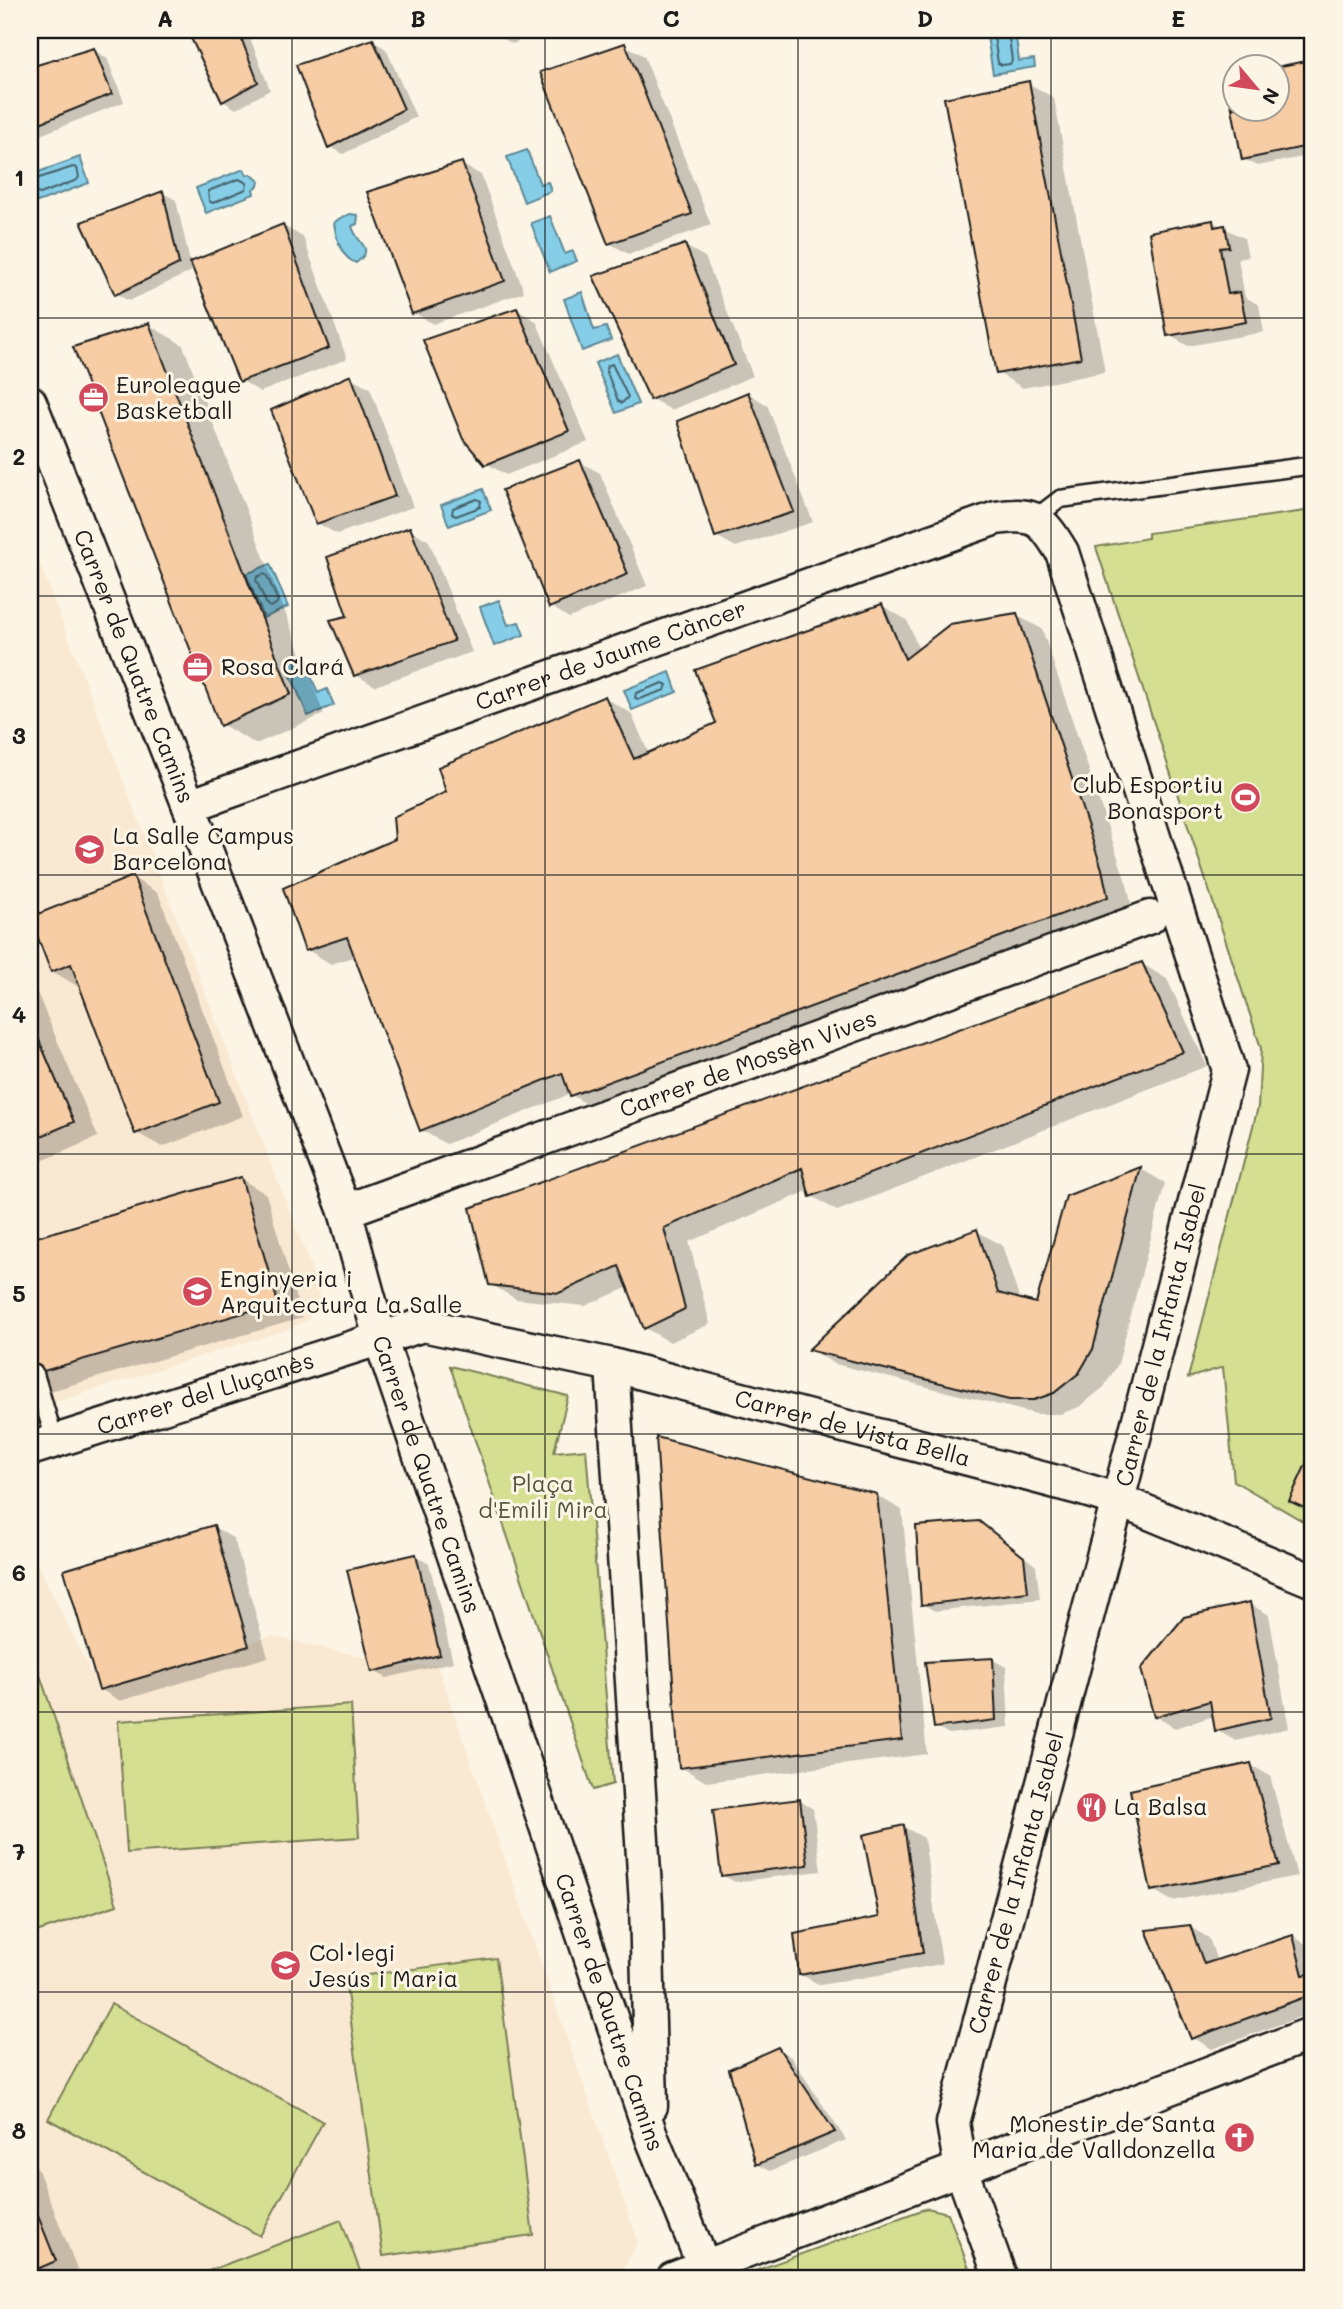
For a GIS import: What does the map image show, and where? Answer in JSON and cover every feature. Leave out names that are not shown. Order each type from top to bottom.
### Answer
[{"type":"street","name":"Carrer de Quatre Camins","points":[[30,402],[345,1211],[380,1338],[652,2138],[706,2273]]},
{"type":"street","name":"Carrer de Jaume Càncer","points":[[189,806],[996,518],[1019,515],[1034,519]]},
{"type":"street","name":"Carrer de la Infanta Isabel","points":[[1001,2279],[961,2169],[953,2123],[1229,1070],[1062,552],[1047,527],[1034,519]]},
{"type":"street","name":"Carrer de Mossèn Vives","points":[[345,1211],[1116,931],[1150,916]]},
{"type":"street","name":"Carrer de Vista Bella","points":[[380,1338],[424,1325],[612,1365],[1118,1500],[1313,1581]]},
{"type":"street","name":"Carrer del Lluçanès","points":[[42,1445],[380,1338]]},
{"type":"street","points":[[612,1365],[646,1904],[652,2138]]},
{"type":"street","points":[[673,2279],[706,2273],[961,2169],[1313,2033]]},
{"type":"lane","points":[[1034,519],[1060,499],[1313,465]]},
{"type":"lane","points":[[35,1374],[42,1445]]},
{"type":"shaded area","name":"La Salle Campus Barcelona","points":[[30,538],[318,1285],[319,1298],[316,1310],[306,1321],[292,1328],[30,1410]]},
{"type":"shaded area","name":"Col·legi Jesús i Maria","points":[[30,1548],[100,1691],[271,1636],[407,1667],[437,1664],[638,2241],[625,2266],[611,2279],[30,2279]]},
{"type":"green space","name":"Club Esportiu Bonasport","points":[[1313,510],[1313,1527],[1234,1481],[1223,1367],[1188,1378],[1258,1107],[1261,1048],[1096,547],[1148,538],[1148,533]]},
{"type":"green space","name":"Plaça d'Emili Mira","points":[[450,1366],[568,1396],[554,1452],[586,1449],[613,1784],[593,1790]]},
{"type":"green space","points":[[37,1666],[117,1905],[30,1934],[30,1669]]},
{"type":"green space","points":[[351,1705],[359,1837],[127,1853],[118,1721]]},
{"type":"green space","points":[[496,1958],[533,2235],[383,2256],[345,1978]]},
{"type":"green space","points":[[111,2004],[323,2122],[260,2236],[48,2119]]},
{"type":"green space","points":[[927,2208],[948,2213],[973,2279],[748,2279],[752,2272]]},
{"type":"green space","points":[[341,2220],[363,2279],[188,2279]]},
{"type":"water","points":[[986,30],[1015,30],[1019,61],[1034,59],[1035,67],[993,74]]},
{"type":"water","points":[[527,150],[540,184],[548,182],[551,191],[524,202],[507,157]]},
{"type":"water","points":[[80,157],[89,183],[35,203],[30,190],[30,175]]},
{"type":"water","points":[[244,169],[247,175],[251,174],[259,181],[258,186],[253,189],[254,194],[206,213],[196,188]]},
{"type":"water","points":[[350,214],[358,215],[357,224],[352,226],[365,249],[362,258],[356,263],[343,252],[334,223]]},
{"type":"water","points":[[550,216],[565,254],[573,251],[577,261],[550,272],[531,223]]},
{"type":"water","points":[[582,292],[594,330],[606,327],[611,340],[582,351],[564,299]]},
{"type":"water","points":[[617,354],[638,404],[616,413],[595,363]]},
{"type":"water","points":[[483,489],[491,510],[449,526],[441,505]]},
{"type":"water","points":[[270,564],[288,607],[264,618],[246,574]]},
{"type":"water","points":[[499,600],[508,625],[519,622],[524,635],[494,646],[480,607]]},
{"type":"water","points":[[302,655],[318,693],[327,689],[334,705],[308,716],[285,662]]},
{"type":"water","points":[[670,672],[677,692],[632,710],[624,690]]},
{"type":"building","points":[[187,30],[238,30],[258,82],[222,102]]},
{"type":"building","points":[[373,39],[404,109],[328,148],[296,65]]},
{"type":"building","points":[[625,43],[692,214],[608,244],[540,72]]},
{"type":"building","points":[[94,48],[112,94],[30,127],[30,67]]},
{"type":"building","points":[[1306,61],[1313,96],[1313,145],[1242,160],[1235,122],[1290,122],[1290,64]]},
{"type":"building","points":[[1029,81],[1081,358],[996,374],[944,98]]},
{"type":"building","points":[[462,162],[505,281],[412,314],[367,192]]},
{"type":"building","points":[[163,191],[179,264],[115,295],[81,222]]},
{"type":"building","points":[[1213,220],[1214,227],[1225,225],[1229,247],[1220,248],[1228,294],[1240,292],[1246,322],[1167,336],[1149,232]]},
{"type":"building","points":[[283,224],[329,348],[239,382],[190,262]]},
{"type":"building","points":[[685,244],[734,365],[650,400],[593,276]]},
{"type":"building","points":[[517,308],[569,431],[485,465],[463,439],[423,340]]},
{"type":"building","points":[[149,323],[291,694],[220,726],[73,347]]},
{"type":"building","points":[[351,375],[395,496],[316,524],[271,410]]},
{"type":"building","points":[[748,392],[794,512],[715,537],[677,421]]},
{"type":"building","points":[[580,460],[628,574],[549,608],[502,490]]},
{"type":"building","points":[[410,527],[454,641],[354,676],[330,620],[347,616],[327,557]]},
{"type":"building","points":[[882,604],[905,659],[950,624],[1017,613],[1102,869],[1108,897],[570,1096],[562,1073],[420,1131],[347,937],[305,951],[283,888],[395,839],[393,817],[446,792],[438,767],[605,696],[634,759],[716,723],[695,670]]},
{"type":"building","points":[[133,876],[219,1102],[135,1134],[71,964],[51,972],[30,917]]},
{"type":"building","points":[[1142,962],[1183,1052],[810,1197],[802,1168],[664,1228],[685,1309],[644,1329],[619,1266],[559,1293],[489,1285],[470,1208]]},
{"type":"building","points":[[30,1019],[74,1122],[30,1141]]},
{"type":"building","points":[[1141,1167],[1093,1349],[1079,1373],[1054,1393],[1034,1400],[1009,1400],[808,1350],[908,1255],[977,1229],[998,1293],[1036,1303],[1066,1196]]},
{"type":"building","points":[[241,1177],[278,1303],[30,1375],[30,1239]]},
{"type":"building","points":[[656,1437],[877,1494],[902,1740],[679,1768]]},
{"type":"building","points":[[1306,1464],[1313,1467],[1313,1512],[1289,1501]]},
{"type":"building","points":[[979,1521],[1024,1557],[1028,1592],[921,1605],[916,1526]]},
{"type":"building","points":[[214,1525],[249,1646],[99,1690],[64,1570]]},
{"type":"building","points":[[416,1554],[440,1655],[372,1672],[347,1570]]},
{"type":"building","points":[[1250,1602],[1271,1718],[1215,1731],[1210,1701],[1154,1717],[1141,1669],[1184,1617]]},
{"type":"building","points":[[993,1658],[996,1720],[934,1728],[925,1662]]},
{"type":"building","points":[[1251,1763],[1279,1865],[1151,1891],[1130,1790]]},
{"type":"building","points":[[800,1799],[808,1865],[721,1876],[713,1810]]},
{"type":"building","points":[[904,1825],[923,1953],[799,1975],[794,1934],[879,1917],[863,1835]]},
{"type":"building","points":[[1190,1925],[1204,1964],[1293,1935],[1303,1975],[1313,1973],[1313,1994],[1191,2039],[1146,1930]]},
{"type":"building","points":[[778,2047],[835,2132],[756,2165],[729,2069]]},
{"type":"building","points":[[30,2196],[56,2261],[30,2272]]},
{"type":"place","name":"Euroleague Basketball","points":[[93,398]]},
{"type":"place","name":"Rosa Clará","points":[[198,667]]},
{"type":"place","name":"Club Esportiu Bonasport","points":[[1246,798]]},
{"type":"place","name":"La Salle Campus Barcelona","points":[[90,849]]},
{"type":"place","name":"Enginyeria i Arquitectura La Salle","points":[[197,1292]]},
{"type":"place","name":"La Balsa","points":[[1091,1807]]},
{"type":"place","name":"Col·legi Jesús i Maria","points":[[286,1966]]},
{"type":"place","name":"Monestir de Santa Maria de Valldonzella","points":[[1239,2137]]}]
